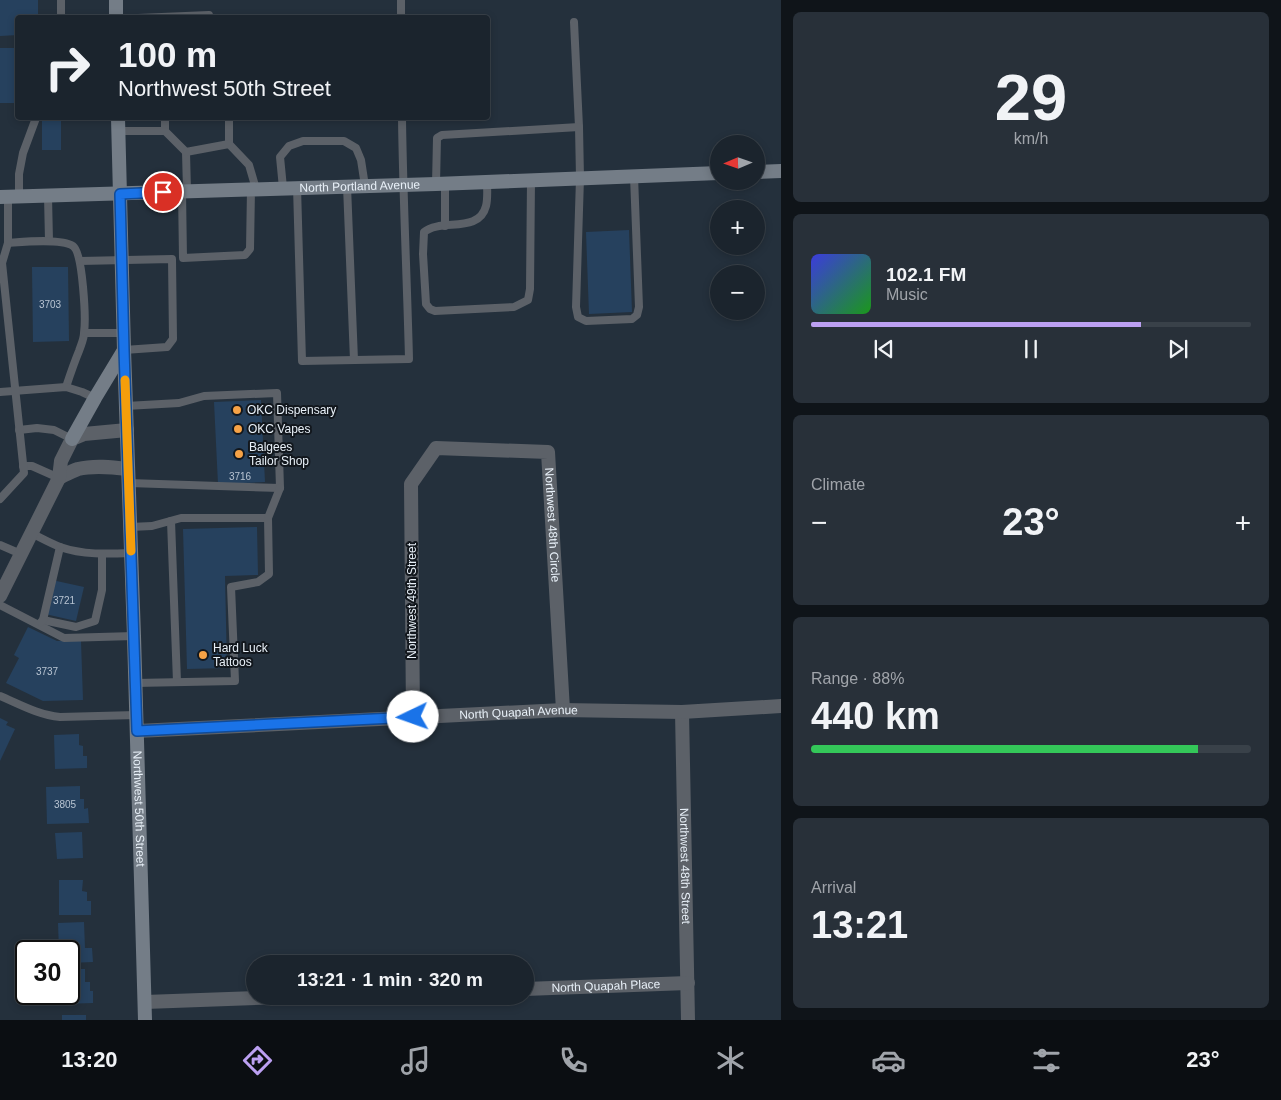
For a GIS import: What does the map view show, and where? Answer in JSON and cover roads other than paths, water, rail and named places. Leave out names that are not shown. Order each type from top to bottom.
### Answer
[{"type":"main road","points":[[116,0],[116,15]]},
{"type":"main road","name":"Northwest 50th Street","points":[[119,124],[123,333],[145,1020]]},
{"type":"main road","points":[[765,172],[781,171]]},
{"type":"main road","name":"North Portland Avenue","points":[[9,197],[441,184],[710,173]]},
{"type":"main road","points":[[72,439],[94,398],[124,350]]},
{"type":"street","points":[[0,596],[59,478],[61,461],[72,439],[84,434],[127,430]]},
{"type":"street","name":"Northwest 48th Circle","points":[[411,484],[436,448],[548,452],[563,710]]},
{"type":"street","points":[[59,478],[77,469],[96,467],[128,469]]},
{"type":"street","name":"Northwest 49th Street","points":[[411,484],[413,717]]},
{"type":"street","name":"North Quapah Avenue","points":[[137,731],[563,710],[682,712],[781,706]]},
{"type":"street","name":"Northwest 48th Street","points":[[682,712],[688,1020]]},
{"type":"street","name":"North Quapah Place","points":[[534,988],[688,983]]},
{"type":"street","points":[[145,1002],[246,998]]},
{"type":"lane","points":[[61,0],[61,15]]},
{"type":"lane","points":[[401,0],[402,15]]},
{"type":"lane","points":[[574,22],[580,178],[576,307],[578,318],[586,321],[632,319],[637,315],[639,307],[634,176]]},
{"type":"lane","points":[[0,500],[24,473],[1,263],[8,242],[9,197],[35,120]]},
{"type":"lane","points":[[165,120],[165,130]]},
{"type":"lane","points":[[80,261],[245,255],[250,249],[254,189],[249,164],[229,144],[229,120]]},
{"type":"lane","points":[[364,186],[361,160],[356,148],[344,141],[303,141],[289,146],[280,157],[290,188],[302,361],[409,359],[402,120]]},
{"type":"lane","points":[[119,124],[165,130],[186,152],[183,258]]},
{"type":"lane","points":[[445,226],[437,138],[442,135],[579,127]]},
{"type":"lane","points":[[186,152],[229,144]]},
{"type":"lane","points":[[487,182],[486,205],[484,212],[478,219],[467,224],[432,227],[424,232],[423,254],[426,304],[430,309],[435,311],[514,307],[528,300],[530,289],[530,180]]},
{"type":"lane","points":[[347,186],[354,360]]},
{"type":"lane","points":[[48,196],[49,241]]},
{"type":"lane","points":[[8,242],[49,241],[72,245],[76,250],[80,261],[83,288],[84,334],[66,387]]},
{"type":"lane","points":[[124,350],[167,346],[173,340],[172,259]]},
{"type":"lane","points":[[84,334],[123,333]]},
{"type":"lane","points":[[0,392],[66,387],[94,398]]},
{"type":"lane","points":[[126,406],[179,402],[204,396],[277,393],[280,488],[268,518],[269,574],[258,582],[231,587],[235,681],[135,683]]},
{"type":"lane","points":[[19,430],[37,428],[54,430],[72,439]]},
{"type":"lane","points":[[23,466],[32,466],[59,478]]},
{"type":"lane","points":[[129,484],[280,488]]},
{"type":"lane","points":[[130,527],[152,526],[181,518],[268,518]]},
{"type":"lane","points":[[171,521],[177,682]]},
{"type":"lane","points":[[31,533],[60,547],[86,553],[131,553]]},
{"type":"lane","points":[[0,545],[21,554]]},
{"type":"lane","points":[[40,622],[60,547]]},
{"type":"lane","points":[[40,622],[76,627],[95,621],[102,590],[102,554]]},
{"type":"lane","points":[[0,605],[40,622],[64,638],[134,636]]},
{"type":"lane","points":[[0,696],[49,716],[136,715]]},
{"type":"place","name":"OKC Dispensary","points":[[237,410]]},
{"type":"place","name":"OKC Vapes","points":[[238,429]]},
{"type":"place","name":"Balgees Tailor Shop","points":[[239,454]]},
{"type":"place","name":"Hard Luck Tattoos","points":[[203,655]]}]
